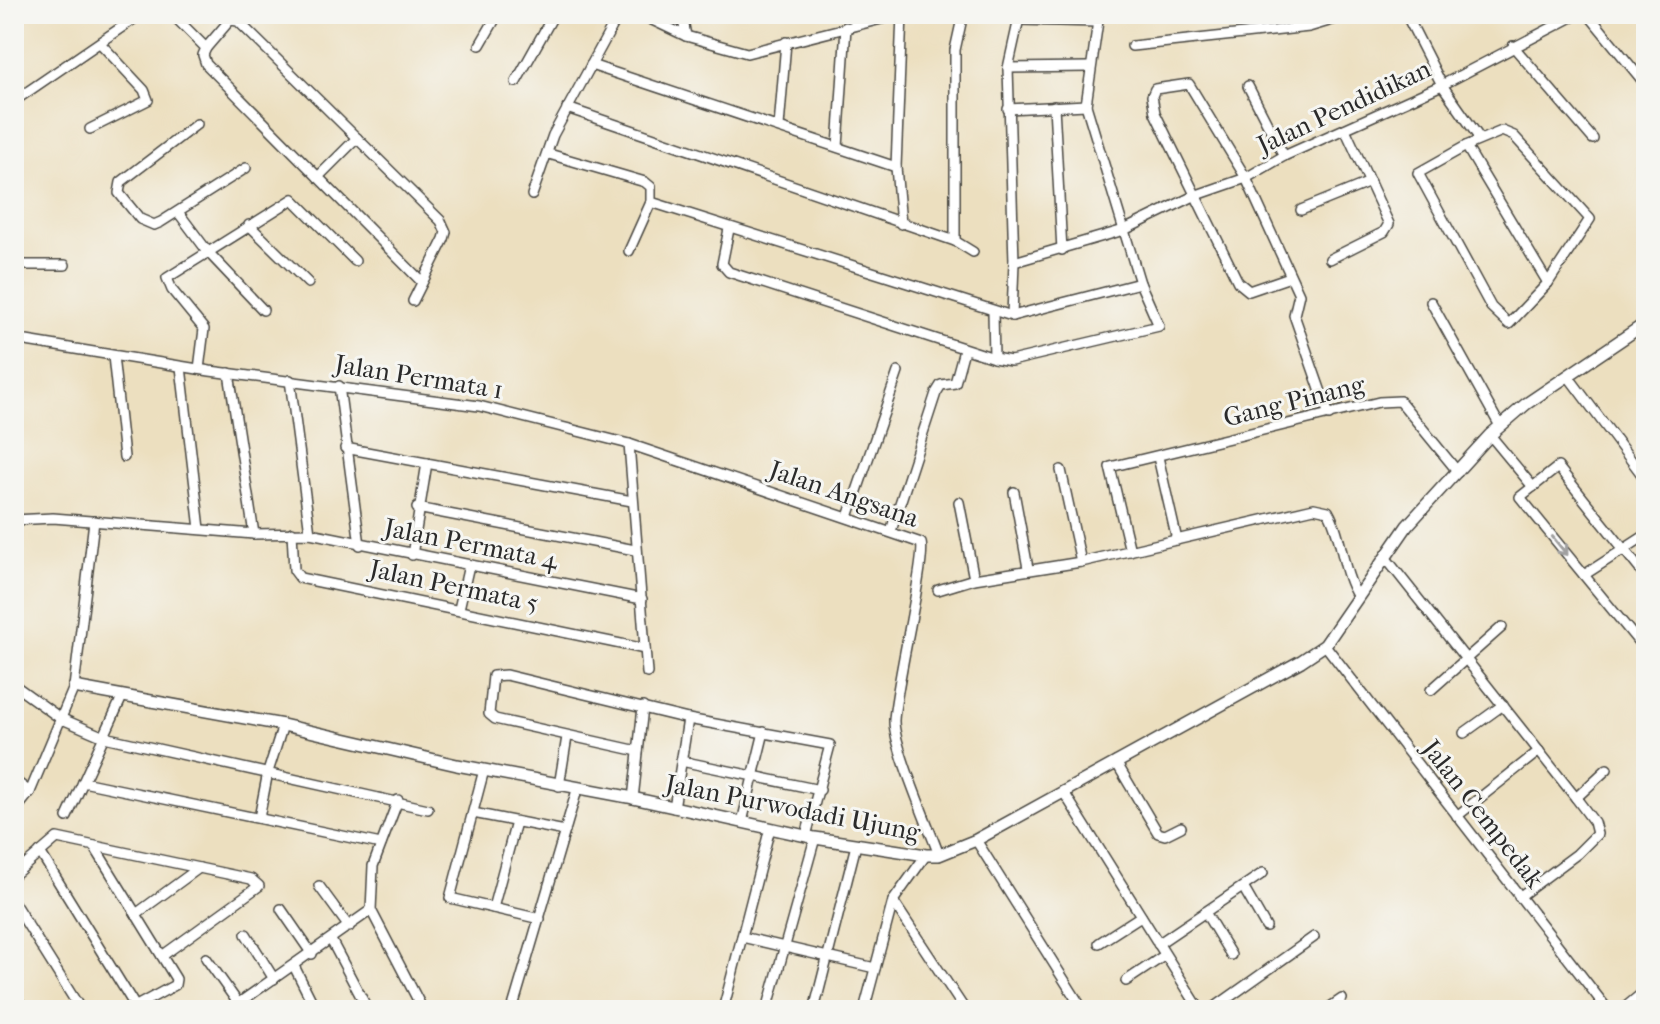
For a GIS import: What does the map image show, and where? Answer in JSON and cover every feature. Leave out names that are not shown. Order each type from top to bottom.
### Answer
[{"type":"street","points":[[14,101],[141,14]]},
{"type":"street","points":[[172,14],[206,48]]},
{"type":"street","points":[[480,45],[498,14]]},
{"type":"street","points":[[516,82],[554,14]]},
{"type":"street","points":[[532,195],[549,154],[553,135],[619,14]]},
{"type":"street","points":[[645,16],[665,14]]},
{"type":"street","points":[[682,14],[686,36]]},
{"type":"street","points":[[645,16],[686,36],[747,53],[902,14],[896,167],[901,224]]},
{"type":"street","points":[[955,241],[955,50],[963,14]]},
{"type":"street","points":[[1132,46],[1309,27],[1352,14]]},
{"type":"street","points":[[1406,14],[1442,85],[1480,139]]},
{"type":"street","name":"Jalan Pendidikan","points":[[1014,262],[1124,230],[1194,196],[1246,178],[1284,156],[1442,85],[1578,14]]},
{"type":"street","points":[[1588,14],[1646,85]]},
{"type":"street","points":[[729,229],[722,264],[729,272],[994,358],[1011,361],[1159,326],[1140,283],[1086,105],[1098,18],[1020,17],[1008,68],[1014,262],[1012,316]]},
{"type":"street","points":[[413,301],[444,239],[444,225],[233,18],[206,48],[203,55],[206,64],[421,281]]},
{"type":"street","points":[[838,147],[846,27]]},
{"type":"street","points":[[779,127],[786,42]]},
{"type":"street","points":[[90,129],[148,100],[144,90],[100,43]]},
{"type":"street","points":[[1513,46],[1593,139]]},
{"type":"street","points":[[591,65],[896,167]]},
{"type":"street","points":[[1008,68],[1089,67]]},
{"type":"street","points":[[1290,277],[1261,288],[1243,288],[1194,196],[1155,113],[1152,96],[1160,87],[1189,84],[1246,178],[1299,294],[1294,315],[1329,415]]},
{"type":"street","points":[[1248,86],[1284,156]]},
{"type":"street","points":[[1008,109],[1086,105]]},
{"type":"street","points":[[1054,106],[1062,250]]},
{"type":"street","points":[[567,108],[955,241],[973,252]]},
{"type":"street","points":[[197,124],[119,186],[119,193],[146,223],[154,225],[178,212],[246,168]]},
{"type":"street","points":[[1330,259],[1388,228],[1345,129]]},
{"type":"street","points":[[1502,131],[1514,136],[1590,219],[1548,283],[1509,324],[1491,307],[1418,173],[1480,139],[1502,131]]},
{"type":"street","points":[[318,177],[357,138]]},
{"type":"street","points":[[1466,146],[1548,283]]},
{"type":"street","points":[[549,154],[645,182],[651,187],[651,202],[629,251]]},
{"type":"street","points":[[1301,210],[1370,182]]},
{"type":"street","points":[[199,369],[204,329],[172,290],[167,278],[286,201],[296,200],[355,261]]},
{"type":"street","points":[[651,202],[1012,316],[1140,283]]},
{"type":"street","points":[[178,212],[208,252],[263,310]]},
{"type":"street","points":[[249,225],[308,283]]},
{"type":"street","points":[[14,265],[65,265]]},
{"type":"street","points":[[1431,302],[1500,426]]},
{"type":"street","points":[[993,312],[994,358]]},
{"type":"street","name":"Jalan Purwodadi Ujung","points":[[74,687],[283,725],[577,790],[810,837],[939,855],[976,840],[1325,645],[1407,526],[1490,435],[1568,376],[1646,323]]},
{"type":"street","name":"Jalan Permata 1","points":[[14,339],[181,367],[479,406],[629,444]]},
{"type":"street","points":[[891,531],[936,393],[941,385],[955,383],[964,350]]},
{"type":"street","points":[[113,356],[124,457]]},
{"type":"street","points":[[181,367],[200,529]]},
{"type":"street","points":[[848,517],[898,372]]},
{"type":"street","points":[[229,373],[254,534]]},
{"type":"street","points":[[1568,376],[1646,480]]},
{"type":"street","points":[[290,380],[310,533]]},
{"type":"street","points":[[339,386],[360,545]]},
{"type":"street","name":"Gang Pinang","points":[[1130,551],[1110,467],[1400,401],[1458,472]]},
{"type":"street","points":[[1490,435],[1533,487]]},
{"type":"street","points":[[629,444],[647,673]]},
{"type":"street","name":"Jalan Angsana","points":[[629,444],[921,543],[924,547],[894,722],[939,855]]},
{"type":"street","points":[[345,448],[632,501]]},
{"type":"street","points":[[1158,457],[1177,540]]},
{"type":"street","points":[[412,555],[417,508],[427,463]]},
{"type":"street","points":[[1646,577],[1558,467],[1520,497],[1646,651]]},
{"type":"street","points":[[1061,470],[1081,562]]},
{"type":"street","points":[[1014,492],[1028,568]]},
{"type":"street","points":[[959,502],[974,579]]},
{"type":"street","points":[[417,508],[635,550]]},
{"type":"street","points":[[938,590],[1028,568],[1081,562],[1314,508],[1328,511],[1334,522],[1343,567],[1358,597]]},
{"type":"street","name":"Jalan Permata 4","points":[[14,520],[94,521],[254,534],[310,533],[642,599]]},
{"type":"street","points":[[14,812],[30,792],[74,687],[94,521]]},
{"type":"street","name":"Jalan Permata 5","points":[[292,532],[294,570],[300,578],[645,649]]},
{"type":"street","points":[[1584,575],[1646,535]]},
{"type":"street","points":[[1385,557],[1594,822],[1597,834],[1577,854],[1519,897]]},
{"type":"street","points":[[459,609],[469,565]]},
{"type":"street","points":[[1431,690],[1502,627]]},
{"type":"street","name":"Jalan Cempedak","points":[[1325,645],[1608,1010]]},
{"type":"street","points":[[638,751],[491,717],[493,676],[506,675],[688,719],[831,746],[767,1010]]},
{"type":"street","points":[[14,685],[60,718],[104,737],[428,809]]},
{"type":"street","points":[[67,817],[122,697]]},
{"type":"street","points":[[1464,733],[1503,705]]},
{"type":"street","points":[[633,799],[643,707]]},
{"type":"street","points":[[674,808],[688,719]]},
{"type":"street","points":[[259,818],[268,772],[283,725]]},
{"type":"street","points":[[742,822],[764,732]]},
{"type":"street","points":[[559,786],[567,737]]},
{"type":"street","points":[[1457,816],[1539,751]]},
{"type":"street","points":[[681,761],[752,773],[820,790]]},
{"type":"street","points":[[1116,762],[1158,833],[1165,835],[1181,827]]},
{"type":"street","points":[[1576,798],[1607,769]]},
{"type":"street","points":[[484,770],[450,898],[540,919]]},
{"type":"street","points":[[14,780],[30,792]]},
{"type":"street","points":[[83,782],[381,844]]},
{"type":"street","points":[[512,1010],[577,790]]},
{"type":"street","points":[[1063,791],[1200,1010]]},
{"type":"street","points":[[398,800],[373,866],[371,910],[423,1010]]},
{"type":"street","points":[[473,813],[565,831]]},
{"type":"street","points":[[493,908],[516,822]]},
{"type":"street","points":[[723,1010],[770,828]]},
{"type":"street","points":[[14,875],[57,838],[251,879],[259,887],[162,956]]},
{"type":"street","points":[[976,840],[1083,1010]]},
{"type":"street","points":[[814,1010],[856,845]]},
{"type":"street","points":[[40,852],[132,1008],[175,985],[176,979],[94,846]]},
{"type":"street","points":[[864,1010],[893,901],[926,855]]},
{"type":"street","points":[[136,914],[199,868]]},
{"type":"street","points":[[1158,944],[1263,873]]},
{"type":"street","points":[[319,886],[349,927]]},
{"type":"street","points":[[1243,887],[1266,927]]},
{"type":"street","points":[[893,901],[965,1010]]},
{"type":"street","points":[[14,903],[81,1010]]},
{"type":"street","points":[[281,909],[312,954]]},
{"type":"street","points":[[229,1010],[371,910]]},
{"type":"street","points":[[1205,912],[1231,955]]},
{"type":"street","points":[[1099,943],[1141,916]]},
{"type":"street","points":[[246,934],[274,979]]},
{"type":"street","points":[[742,937],[875,968]]},
{"type":"street","points":[[1211,1010],[1314,937]]},
{"type":"street","points":[[331,940],[368,1010]]},
{"type":"street","points":[[1126,981],[1165,955]]},
{"type":"street","points":[[206,958],[238,1003]]},
{"type":"street","points":[[294,966],[316,1010]]},
{"type":"street","points":[[1622,1010],[1646,990]]},
{"type":"street","points":[[14,994],[24,1010]]},
{"type":"street","points":[[1326,1010],[1342,999]]}]
